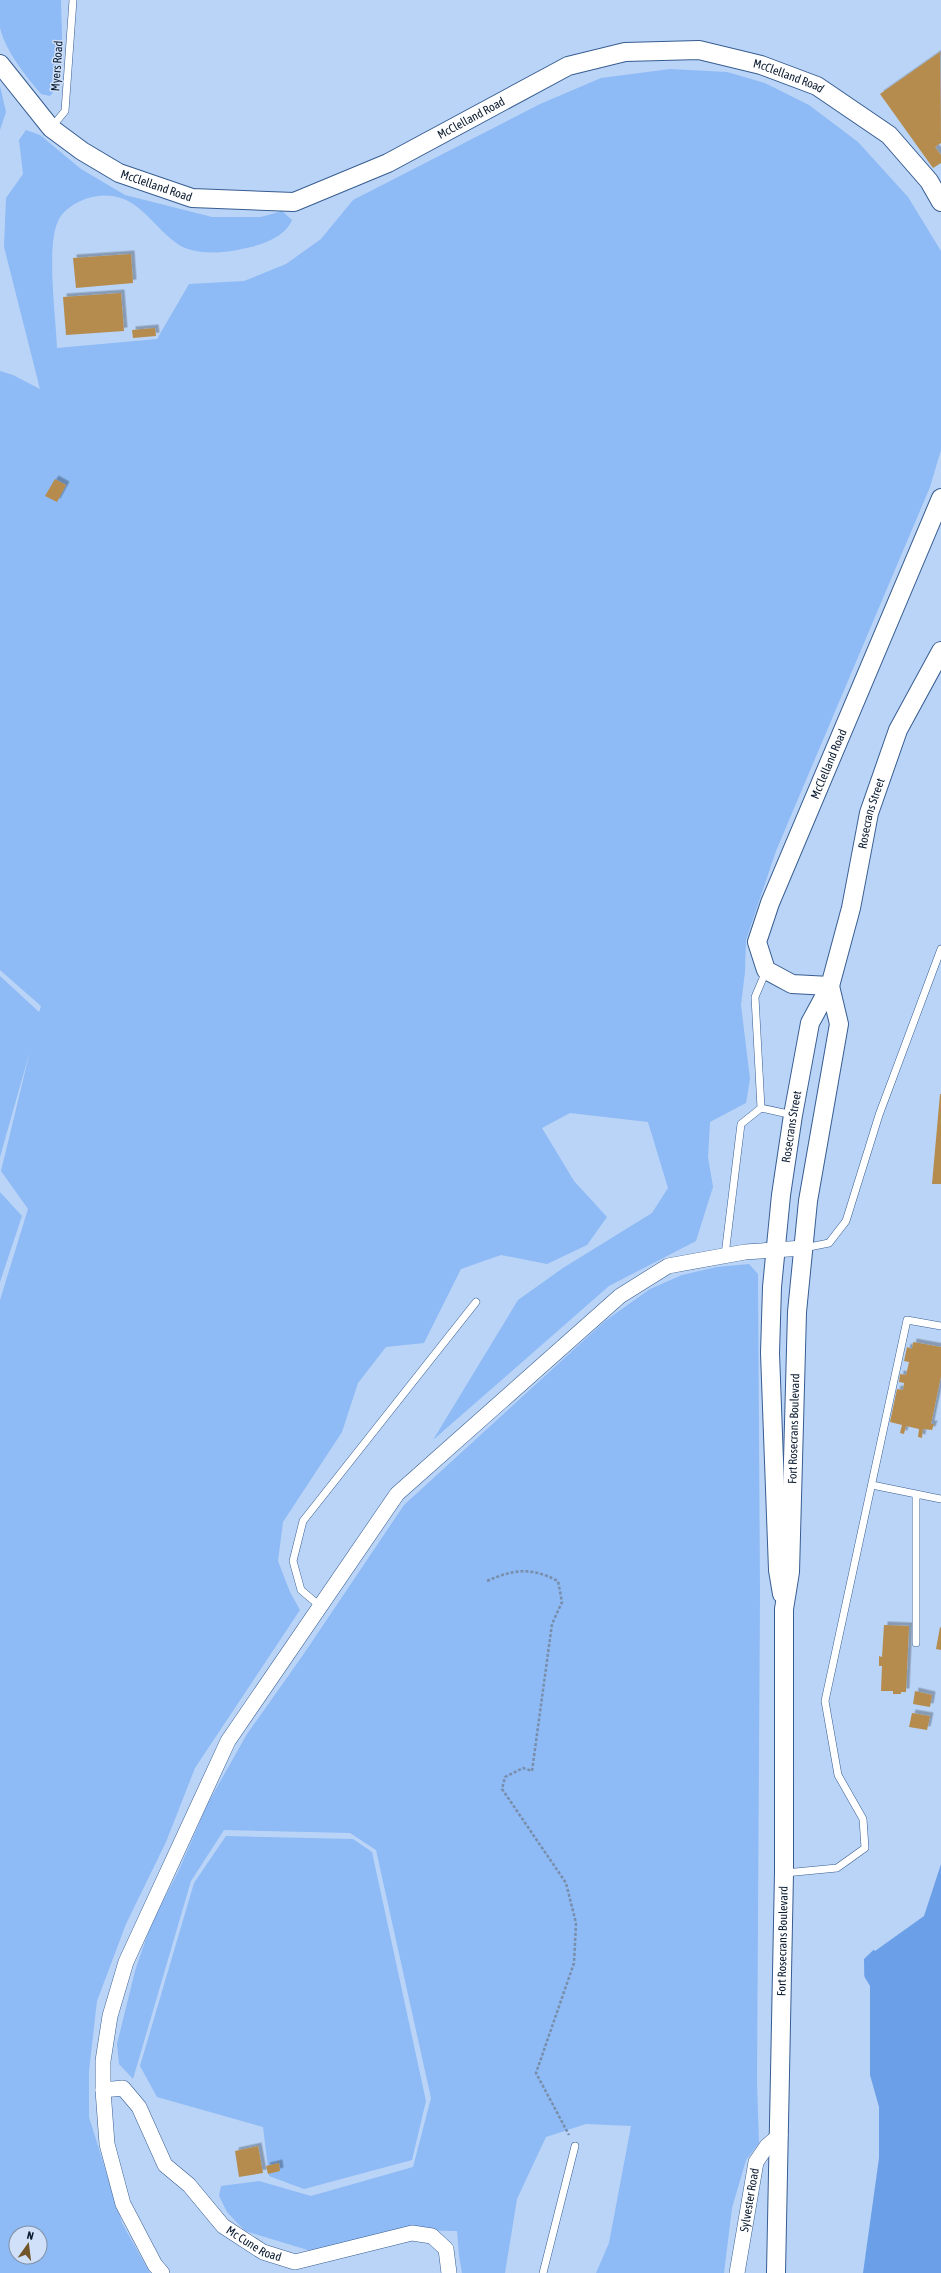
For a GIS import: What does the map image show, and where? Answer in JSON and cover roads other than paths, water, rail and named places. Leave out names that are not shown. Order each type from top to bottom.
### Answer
[{"type":"street","name":"McClelland Road","points":[[0,64],[51,128],[82,151],[119,173],[192,198],[294,202],[388,163],[568,66],[625,52],[699,50],[761,65],[817,86],[889,135],[929,181],[941,202]]},
{"type":"street","name":"McClelland Road","points":[[766,970],[757,942],[770,904],[941,498]]},
{"type":"street","name":"Rosecrans Street","points":[[776,1248],[781,1195],[793,1115],[810,1023],[830,986],[851,908],[869,813],[898,730],[941,651]]},
{"type":"street","points":[[766,970],[792,984],[830,986]]},
{"type":"street","name":"Rosecrans Street","points":[[804,1248],[808,1201],[839,1024],[830,986]]},
{"type":"street","points":[[162,2273],[155,2265],[124,2204],[107,2144],[103,2090],[103,2061],[110,2016],[126,1962],[228,1741],[397,1494],[620,1296],[668,1266],[725,1255],[776,1248],[804,1248]]},
{"type":"street","name":"Fort Rosecrans Boulevard","points":[[776,1248],[770,1353],[778,1570],[784,1610],[784,1873],[780,2135],[776,2273]]},
{"type":"street","name":"Fort Rosecrans Boulevard","points":[[784,1610],[790,1572],[797,1312],[804,1248]]},
{"type":"street","name":"Mc Cune Road","points":[[103,2090],[123,2088],[139,2107],[165,2165],[189,2184],[223,2226],[263,2252],[295,2262],[412,2233],[432,2236],[446,2248],[448,2273]]},
{"type":"street","name":"Sylvester Road","points":[[737,2273],[756,2162],[767,2146],[780,2135]]},
{"type":"lane","name":"Myers Road","points":[[51,128],[65,111],[73,0]]},
{"type":"lane","points":[[804,1248],[829,1243],[846,1221],[879,1115],[941,949]]},
{"type":"lane","points":[[761,1108],[755,997],[766,970]]},
{"type":"lane","points":[[761,1108],[793,1115]]},
{"type":"lane","points":[[725,1255],[741,1124],[761,1108]]},
{"type":"lane","points":[[320,1606],[301,1590],[293,1561],[303,1521],[476,1302]]},
{"type":"lane","points":[[784,1873],[837,1868],[865,1848],[863,1819],[838,1775],[825,1701],[907,1320],[941,1326]]},
{"type":"lane","points":[[872,1485],[941,1498]]},
{"type":"lane","points":[[916,1494],[916,1643]]},
{"type":"lane","points":[[543,2273],[575,2146]]}]
